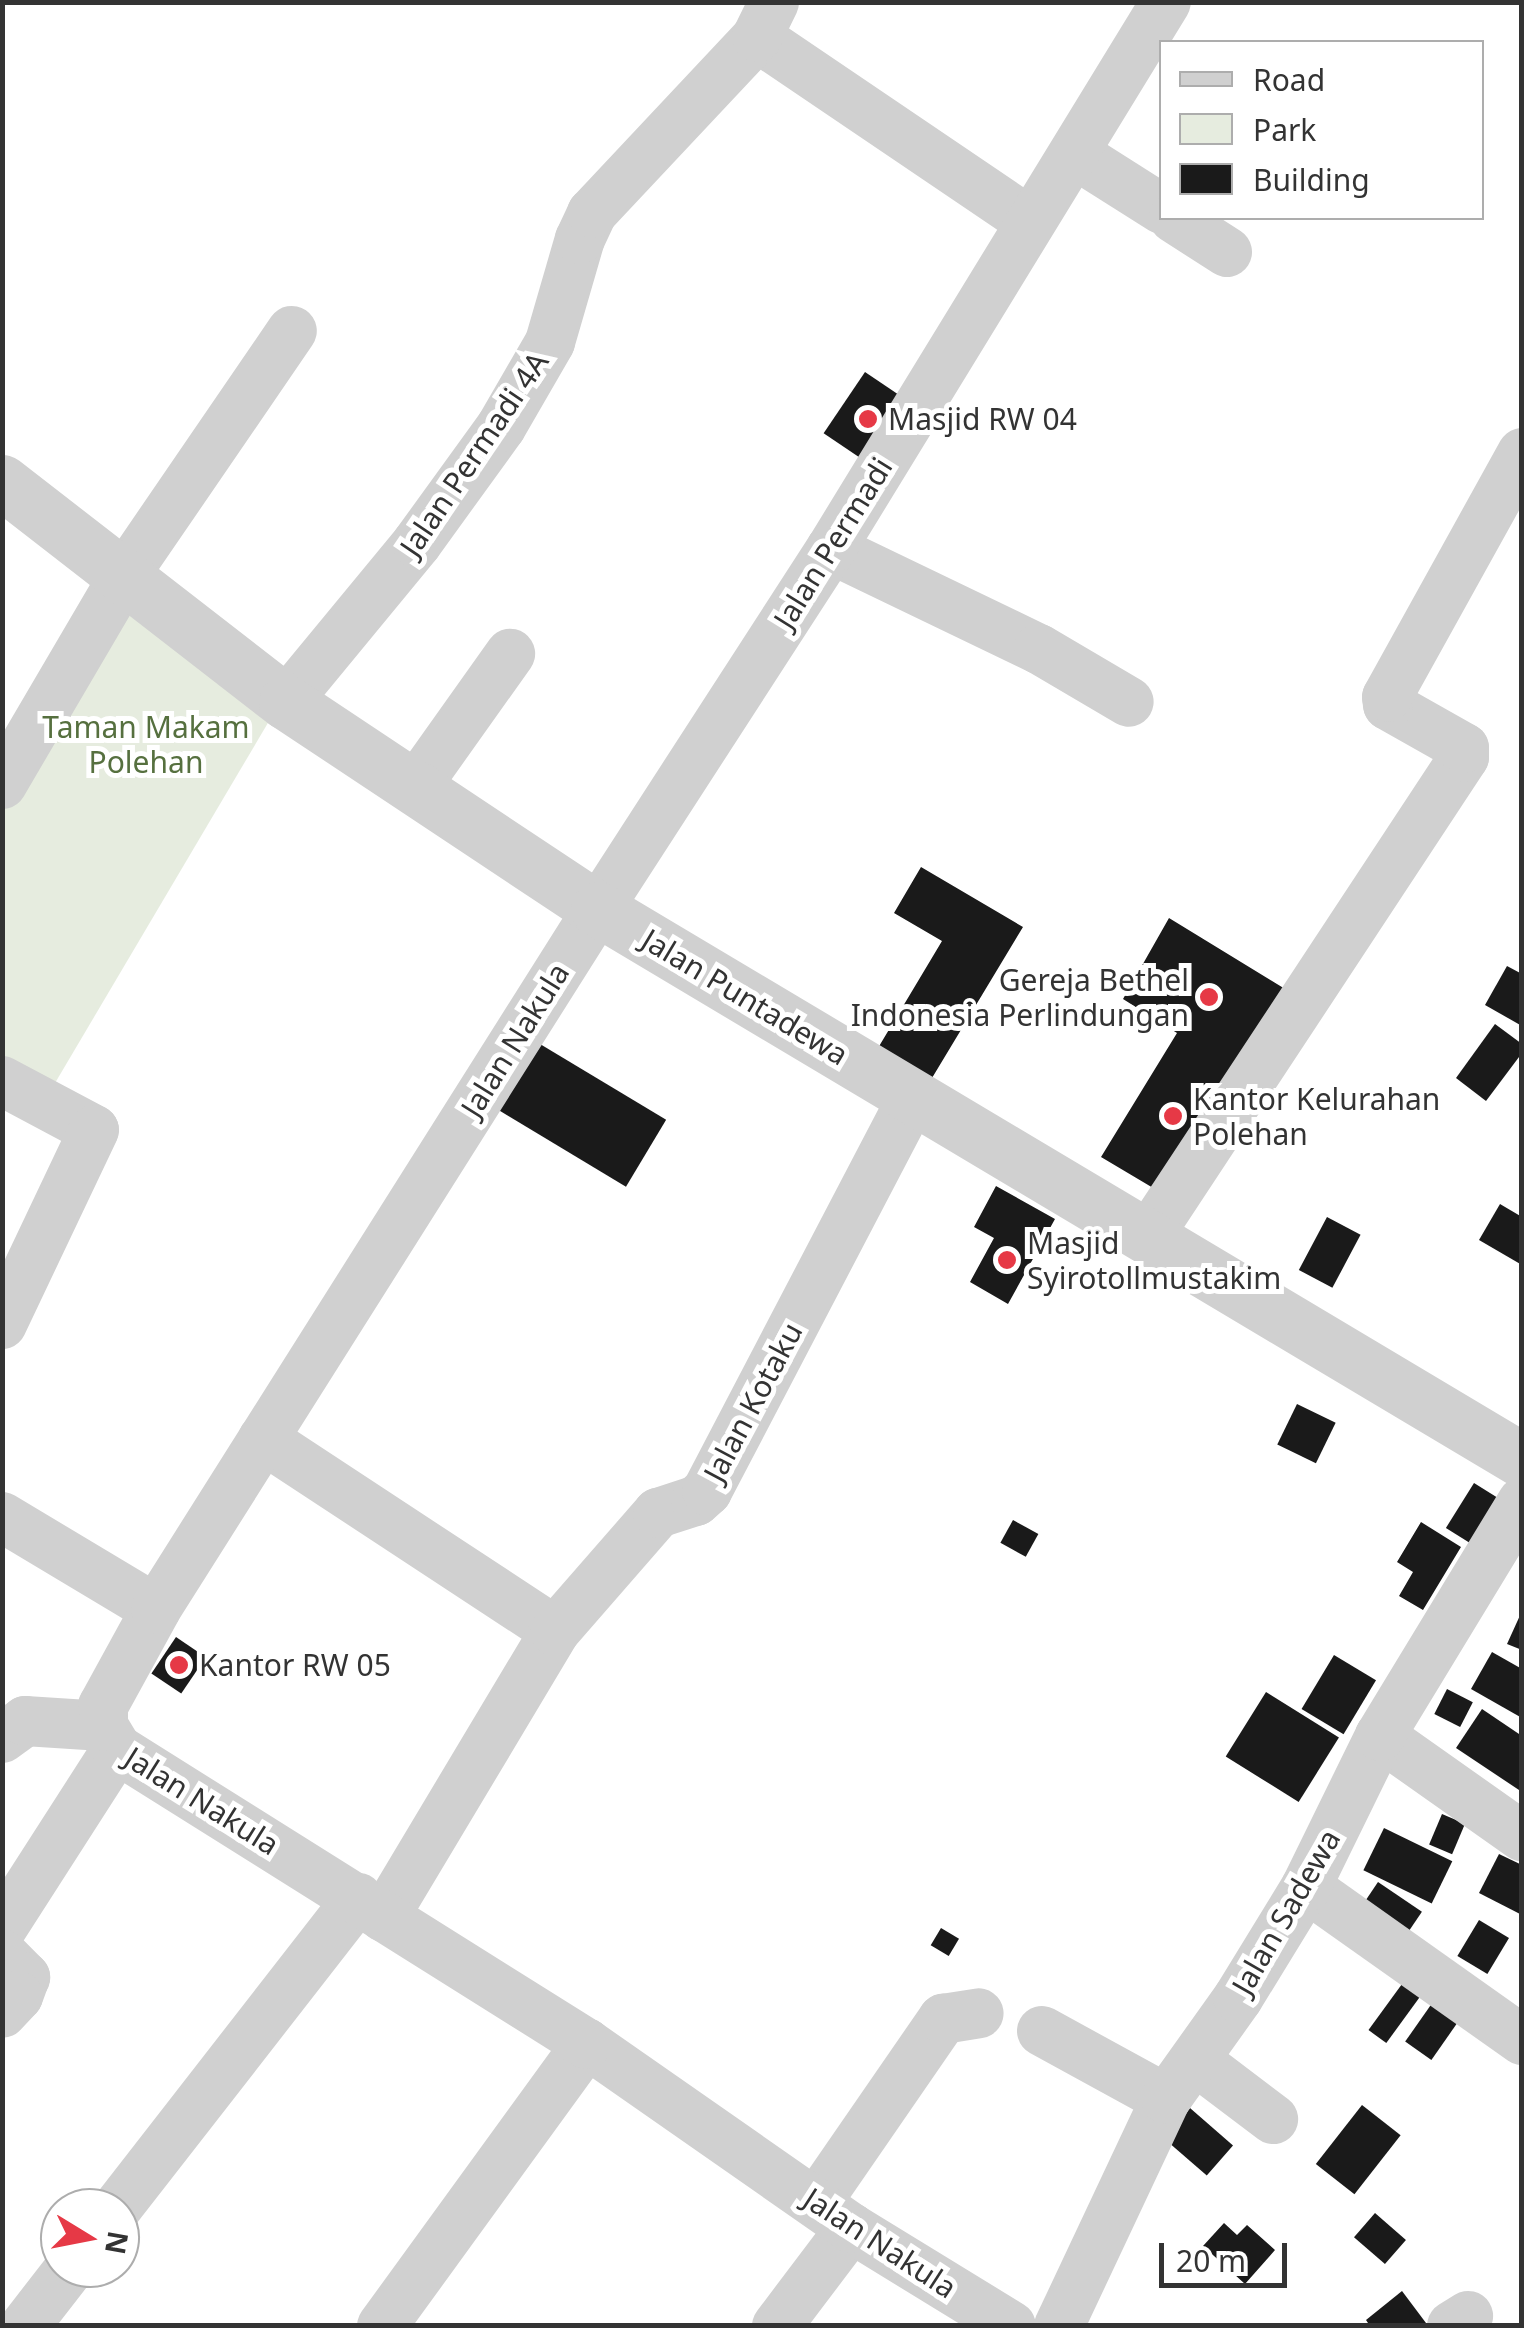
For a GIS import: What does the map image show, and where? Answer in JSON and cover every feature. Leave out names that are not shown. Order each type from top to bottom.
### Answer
[{"type":"street","points":[[766,20],[1029,221]]},
{"type":"street","name":"Jalan Permadi 4A","points":[[286,702],[417,544],[500,427],[550,342],[580,239],[592,213],[766,20]]},
{"type":"street","name":"Jalan Permadi","points":[[598,909],[831,550],[1029,221],[1172,22]]},
{"type":"street","points":[[1075,154],[1159,207]]},
{"type":"street","points":[[1177,220],[1228,252]]},
{"type":"street","points":[[2,784],[124,576],[292,331]]},
{"type":"street","points":[[1147,1238],[1464,757],[1464,748],[1388,705],[1387,696],[1522,453]]},
{"type":"street","name":"Jalan Puntadewa","points":[[2,482],[286,702],[598,909],[1520,1465]]},
{"type":"street","points":[[831,550],[1039,650],[1129,702]]},
{"type":"street","points":[[414,788],[510,654]]},
{"type":"street","name":"Jalan Nakula","points":[[598,909],[156,1609],[103,1706],[110,1738],[587,2044],[833,2215],[1011,2326]]},
{"type":"street","points":[[2,1081],[94,1130],[2,1324]]},
{"type":"street","name":"Jalan Kotaku","points":[[134,2188],[371,1908],[556,1631],[658,1513],[696,1501],[707,1491],[913,1096]]},
{"type":"street","points":[[263,1439],[556,1631]]},
{"type":"street","name":"Jalan Sadewa","points":[[1060,2326],[1166,2099],[1306,1888],[1520,1465]]},
{"type":"street","points":[[2,1517],[156,1609]]},
{"type":"street","points":[[2,1928],[110,1738],[25,1721],[4,1735]]},
{"type":"street","points":[[1380,1736],[1522,1836]]},
{"type":"street","points":[[1306,1888],[1522,2040]]},
{"type":"street","points":[[2,1954],[25,1976],[18,1996],[2,2014]]},
{"type":"street","points":[[777,2326],[833,2215],[943,2019],[979,2013]]},
{"type":"street","points":[[1042,2030],[1166,2099]]},
{"type":"street","points":[[382,2326],[587,2044]]},
{"type":"street","points":[[1195,2060],[1274,2119]]},
{"type":"street","points":[[25,2326],[54,2288]]},
{"type":"green space","name":"Taman Makam Polehan","points":[[120,598],[275,711],[45,1100],[3,1083],[2,764]]},
{"type":"building","name":"Masjid RW 04","points":[[865,372],[911,403],[869,464],[824,433]]},
{"type":"building","points":[[921,867],[1023,927],[932,1078],[878,1048],[942,941],[894,913]]},
{"type":"building","points":[[1169,918],[1295,995],[1170,1198],[1101,1157],[1177,1033],[1123,999]]},
{"type":"building","points":[[1507,966],[1522,974],[1522,1026],[1485,1005]]},
{"type":"building","points":[[1495,1024],[1522,1044],[1522,1053],[1486,1101],[1456,1078]]},
{"type":"building","points":[[535,1041],[666,1120],[626,1187],[495,1108]]},
{"type":"building","name":"Masjid Syirotollmustakim","points":[[996,1186],[1055,1219],[1008,1304],[970,1282],[994,1238],[974,1227]]},
{"type":"building","points":[[1500,1204],[1522,1217],[1522,1265],[1479,1240]]},
{"type":"building","points":[[1327,1217],[1361,1235],[1332,1288],[1299,1270]]},
{"type":"building","points":[[1297,1404],[1336,1423],[1316,1463],[1277,1444]]},
{"type":"building","points":[[1474,1483],[1503,1501],[1475,1546],[1446,1528]]},
{"type":"building","points":[[1013,1520],[1038,1534],[1026,1557],[1000,1543]]},
{"type":"building","points":[[1421,1522],[1461,1547],[1423,1610],[1399,1596],[1413,1572],[1397,1562]]},
{"type":"building","points":[[1522,1611],[1522,1650],[1507,1644]]},
{"type":"building","name":"Kantor RW 05","points":[[176,1637],[206,1657],[181,1694],[151,1673]]},
{"type":"building","points":[[1492,1652],[1522,1669],[1522,1718],[1471,1689]]},
{"type":"building","points":[[1334,1655],[1376,1680],[1344,1734],[1302,1709]]},
{"type":"building","points":[[1447,1689],[1473,1702],[1460,1727],[1434,1714]]},
{"type":"building","points":[[1266,1692],[1339,1738],[1299,1802],[1226,1756]]},
{"type":"building","points":[[1482,1709],[1522,1736],[1522,1792],[1456,1748]]},
{"type":"building","points":[[1442,1814],[1465,1824],[1452,1854],[1429,1844]]},
{"type":"building","points":[[1384,1828],[1452,1861],[1432,1904],[1363,1870]]},
{"type":"building","points":[[1499,1854],[1522,1865],[1522,1915],[1479,1893]]},
{"type":"building","points":[[1378,1882],[1422,1912],[1398,1947],[1354,1918]]},
{"type":"building","points":[[1479,1920],[1509,1938],[1487,1974],[1457,1956]]},
{"type":"building","points":[[941,1928],[959,1939],[949,1956],[931,1945]]},
{"type":"building","points":[[1402,1984],[1420,1997],[1386,2043],[1368,2030]]},
{"type":"building","points":[[1435,1999],[1461,2017],[1431,2060],[1405,2042]]},
{"type":"building","points":[[1362,2105],[1401,2135],[1354,2194],[1316,2164]]},
{"type":"building","points":[[1190,2108],[1233,2145],[1207,2176],[1164,2138]]},
{"type":"building","points":[[1375,2213],[1406,2240],[1385,2264],[1354,2237]]},
{"type":"building","points":[[1224,2223],[1237,2235],[1247,2225],[1275,2250],[1245,2284],[1203,2246]]},
{"type":"building","points":[[1402,2291],[1426,2323],[1370,2326],[1366,2320]]},
{"type":"place","name":"Masjid RW 04","points":[[868,419]]},
{"type":"place","name":"Gereja Bethel Indonesia Perlindungan","points":[[1209,997]]},
{"type":"place","name":"Kantor Kelurahan Polehan","points":[[1173,1116]]},
{"type":"place","name":"Masjid Syirotollmustakim","points":[[1007,1260]]},
{"type":"place","name":"Kantor RW 05","points":[[179,1665]]}]
